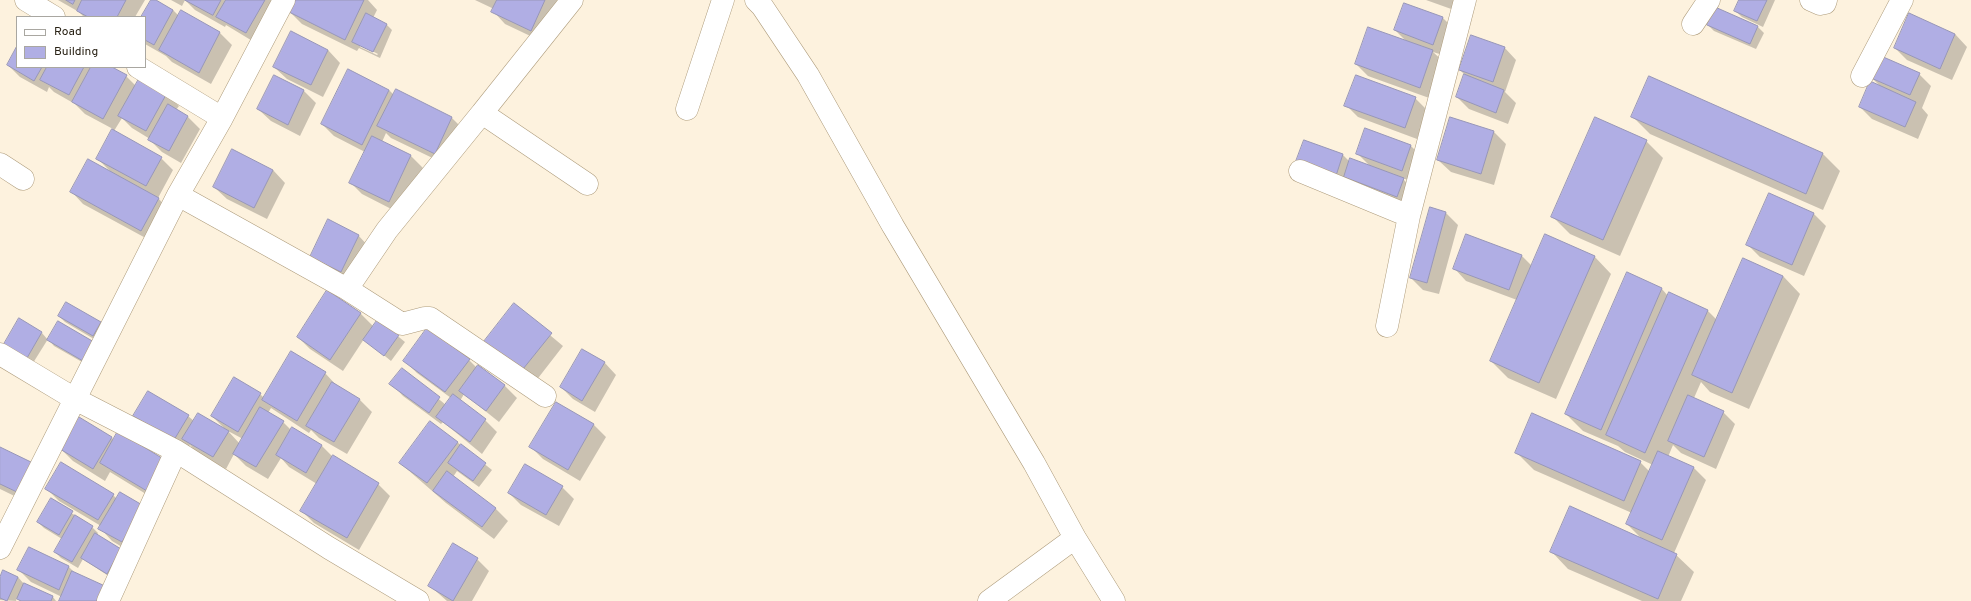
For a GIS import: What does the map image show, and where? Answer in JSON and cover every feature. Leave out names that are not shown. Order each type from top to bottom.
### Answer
[{"type":"street","points":[[26,0],[52,16]]},
{"type":"street","points":[[1,542],[178,195],[222,118],[284,0]]},
{"type":"street","points":[[346,289],[387,230],[572,0]]},
{"type":"street","points":[[687,109],[723,0]]},
{"type":"street","points":[[756,0],[762,6],[808,75],[893,226],[1034,463],[1075,538],[1114,601]]},
{"type":"street","points":[[1387,326],[1409,216],[1465,0]]},
{"type":"street","points":[[1693,24],[1709,0]]},
{"type":"street","points":[[1862,76],[1902,0]]},
{"type":"street","points":[[140,68],[222,118]]},
{"type":"street","points":[[482,113],[587,184]]},
{"type":"street","points":[[0,164],[23,179]]},
{"type":"street","points":[[1300,171],[1409,216]]},
{"type":"street","points":[[178,195],[346,289],[402,324],[430,318],[545,396]]},
{"type":"street","points":[[0,354],[75,399],[176,451],[328,548],[418,601]]},
{"type":"street","points":[[108,601],[176,451]]},
{"type":"street","points":[[989,601],[1075,538]]},
{"type":"building","points":[[66,0],[75,0],[73,4]]},
{"type":"building","points":[[82,0],[126,0],[118,16],[86,16],[77,11]]},
{"type":"building","points":[[151,0],[156,0],[173,10],[154,45],[146,41],[146,16],[142,16]]},
{"type":"building","points":[[185,0],[221,0],[213,15]]},
{"type":"building","points":[[226,0],[265,0],[246,33],[216,17]]},
{"type":"building","points":[[295,0],[364,0],[345,40],[289,12]]},
{"type":"building","points":[[497,0],[545,0],[531,31],[491,12]]},
{"type":"building","points":[[1739,0],[1767,0],[1757,21],[1734,11]]},
{"type":"building","points":[[1404,3],[1443,17],[1433,45],[1394,30]]},
{"type":"building","points":[[1715,7],[1758,26],[1750,44],[1707,25]]},
{"type":"building","points":[[181,10],[220,32],[199,73],[159,50]]},
{"type":"building","points":[[366,13],[387,24],[373,52],[352,42]]},
{"type":"building","points":[[1909,13],[1955,34],[1940,69],[1894,48]]},
{"type":"building","points":[[1368,27],[1433,50],[1420,88],[1355,64]]},
{"type":"building","points":[[291,31],[328,50],[311,85],[273,67]]},
{"type":"building","points":[[1471,35],[1505,47],[1493,82],[1459,70]]},
{"type":"building","points":[[16,48],[16,68],[41,68],[34,81],[7,65]]},
{"type":"building","points":[[1881,56],[1920,73],[1910,95],[1871,78]]},
{"type":"building","points":[[46,68],[83,68],[69,95],[40,80]]},
{"type":"building","points":[[90,68],[114,68],[127,75],[103,119],[72,102]]},
{"type":"building","points":[[348,69],[389,90],[362,145],[321,124]]},
{"type":"building","points":[[1464,74],[1504,90],[1496,113],[1456,97]]},
{"type":"building","points":[[274,75],[304,90],[288,125],[257,109]]},
{"type":"building","points":[[1356,75],[1416,97],[1405,128],[1344,106]]},
{"type":"building","points":[[1649,76],[1823,153],[1806,194],[1631,117]]},
{"type":"building","points":[[140,77],[167,93],[146,131],[118,116]]},
{"type":"building","points":[[1870,81],[1916,102],[1905,127],[1859,107]]},
{"type":"building","points":[[396,89],[452,117],[435,154],[377,126]]},
{"type":"building","points":[[168,104],[188,116],[169,151],[148,140]]},
{"type":"building","points":[[1450,117],[1494,131],[1481,174],[1437,160]]},
{"type":"building","points":[[1595,117],[1647,140],[1603,240],[1551,217]]},
{"type":"building","points":[[1365,128],[1411,145],[1402,171],[1356,154]]},
{"type":"building","points":[[112,129],[162,157],[146,186],[96,159]]},
{"type":"building","points":[[372,136],[411,155],[389,202],[349,183]]},
{"type":"building","points":[[1304,140],[1343,154],[1335,179],[1295,164]]},
{"type":"building","points":[[232,149],[273,170],[254,208],[213,187]]},
{"type":"building","points":[[1350,158],[1404,178],[1397,197],[1344,177]]},
{"type":"building","points":[[88,159],[159,198],[141,231],[70,192]]},
{"type":"building","points":[[1769,193],[1814,213],[1792,265],[1746,245]]},
{"type":"building","points":[[1430,207],[1446,212],[1427,283],[1410,278]]},
{"type":"building","points":[[328,219],[359,235],[341,272],[310,257]]},
{"type":"building","points":[[1466,234],[1522,255],[1509,290],[1453,269]]},
{"type":"building","points":[[1545,234],[1595,256],[1539,383],[1490,361]]},
{"type":"building","points":[[1743,258],[1783,276],[1732,393],[1692,375]]},
{"type":"building","points":[[1627,272],[1662,288],[1601,430],[1565,414]]},
{"type":"building","points":[[327,290],[361,313],[330,360],[297,337]]},
{"type":"building","points":[[1669,292],[1708,310],[1645,453],[1606,435]]},
{"type":"building","points":[[66,302],[101,322],[93,336],[58,316]]},
{"type":"building","points":[[514,303],[552,333],[519,374],[482,344]]},
{"type":"building","points":[[19,318],[42,332],[27,358],[4,344]]},
{"type":"building","points":[[378,319],[399,335],[384,356],[363,340]]},
{"type":"building","points":[[58,321],[94,342],[83,361],[47,340]]},
{"type":"building","points":[[427,328],[470,359],[445,392],[403,361]]},
{"type":"building","points":[[582,349],[605,362],[582,401],[560,387]]},
{"type":"building","points":[[291,351],[326,372],[297,421],[262,400]]},
{"type":"building","points":[[478,365],[505,385],[486,411],[459,391]]},
{"type":"building","points":[[402,368],[440,397],[429,413],[389,384]]},
{"type":"building","points":[[234,377],[261,393],[238,432],[211,416]]},
{"type":"building","points":[[332,382],[360,399],[334,442],[306,426]]},
{"type":"building","points":[[148,391],[189,415],[174,440],[133,416]]},
{"type":"building","points":[[453,394],[486,419],[470,442],[436,417]]},
{"type":"building","points":[[1688,395],[1724,411],[1704,457],[1668,441]]},
{"type":"building","points":[[556,402],[594,424],[568,470],[529,447]]},
{"type":"building","points":[[260,407],[284,421],[256,467],[233,454]]},
{"type":"building","points":[[198,413],[229,431],[213,457],[182,439]]},
{"type":"building","points":[[1532,413],[1641,461],[1624,501],[1515,453]]},
{"type":"building","points":[[79,417],[112,437],[93,469],[60,449]]},
{"type":"building","points":[[430,421],[458,442],[427,483],[399,463]]},
{"type":"building","points":[[292,427],[322,445],[306,473],[276,455]]},
{"type":"building","points":[[118,431],[165,460],[147,491],[100,463]]},
{"type":"building","points":[[461,444],[486,463],[473,481],[448,463]]},
{"type":"building","points":[[0,447],[33,463],[19,493],[0,484]]},
{"type":"building","points":[[1658,451],[1694,467],[1662,540],[1626,524]]},
{"type":"building","points":[[333,455],[379,483],[347,538],[300,511]]},
{"type":"building","points":[[61,462],[114,494],[98,520],[45,489]]},
{"type":"building","points":[[525,464],[563,486],[546,515],[508,493]]},
{"type":"building","points":[[447,471],[496,508],[482,527],[433,491]]},
{"type":"building","points":[[120,492],[144,506],[122,542],[98,529]]},
{"type":"building","points":[[51,498],[73,511],[59,535],[37,522]]},
{"type":"building","points":[[1570,506],[1677,554],[1658,599],[1550,552]]},
{"type":"building","points":[[75,515],[93,526],[72,562],[54,552]]},
{"type":"building","points":[[95,533],[121,549],[107,574],[81,558]]},
{"type":"building","points":[[453,543],[478,558],[453,601],[428,586]]},
{"type":"building","points":[[29,547],[69,566],[59,590],[17,570]]},
{"type":"building","points":[[3,570],[18,577],[7,601],[0,598],[0,577]]},
{"type":"building","points":[[72,571],[105,586],[98,601],[59,601]]},
{"type":"building","points":[[24,583],[53,596],[51,601],[21,601],[17,599]]}]
